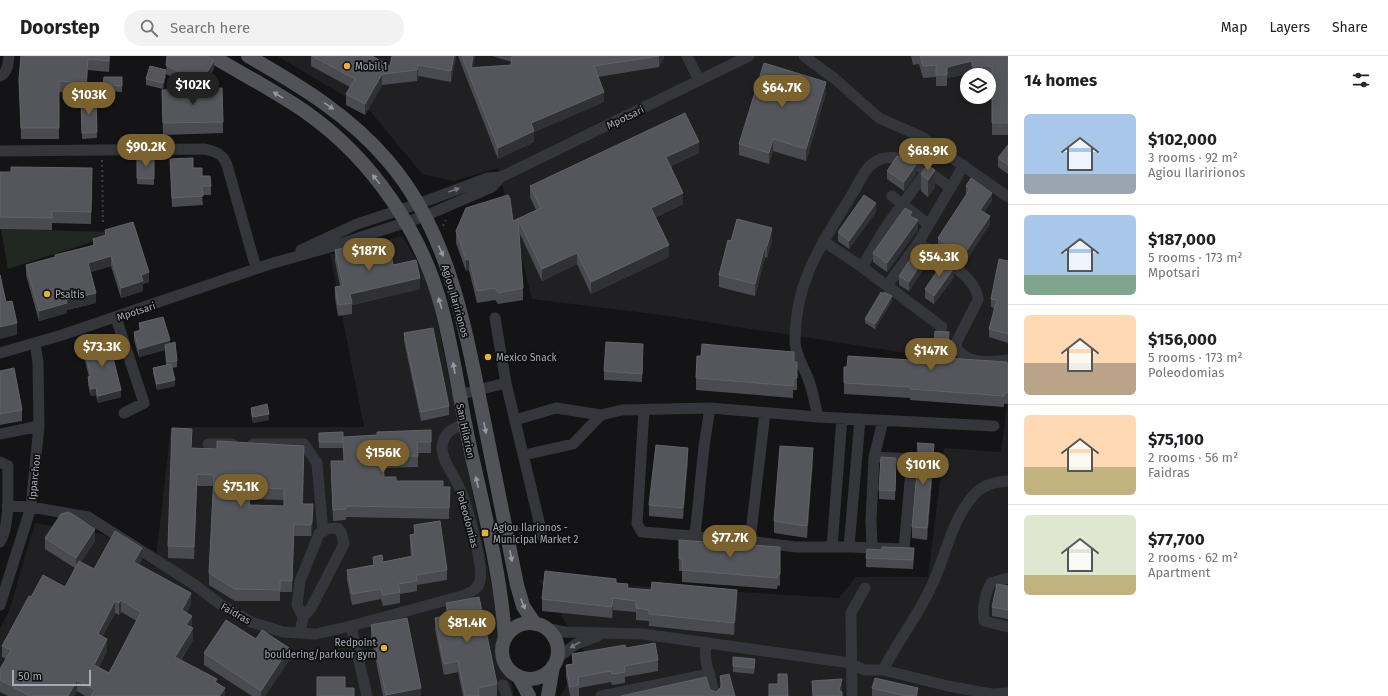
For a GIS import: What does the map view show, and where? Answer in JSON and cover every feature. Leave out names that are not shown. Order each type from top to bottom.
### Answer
[{"type":"main road","name":"Agiou Ilaririonos","points":[[212,56],[307,113],[350,149],[385,191],[403,217],[427,263],[442,309],[449,341]]},
{"type":"main road","name":"Agiou Ilaririonos","points":[[248,56],[288,79],[344,117],[388,161],[422,210],[451,277],[466,337],[520,598],[527,614],[540,626]]},
{"type":"main road","name":"San Hilarion","points":[[449,341],[458,395],[500,590],[505,638]]},
{"type":"main road","points":[[529,696],[519,677],[507,668],[503,661],[502,654],[505,638],[517,626],[540,626],[556,642],[555,663],[548,696]]},
{"type":"main road","points":[[519,677],[529,679],[538,678],[547,673],[555,663]]},
{"type":"street","points":[[0,76],[4,74],[8,67],[9,56]]},
{"type":"street","points":[[687,56],[699,80]]},
{"type":"street","name":"Mpotsari","points":[[0,353],[35,344],[116,318],[270,264],[357,224],[403,217],[492,187],[501,177],[749,56]]},
{"type":"street","points":[[804,56],[835,80],[879,118],[922,137],[1008,197]]},
{"type":"street","points":[[0,151],[204,149],[220,154],[227,165],[256,268]]},
{"type":"street","points":[[818,417],[810,382],[795,344],[796,321],[803,288],[810,266],[823,240],[871,165],[882,159],[899,157],[914,163],[952,188]]},
{"type":"street","points":[[886,286],[918,243],[928,224],[952,188],[964,165]]},
{"type":"street","points":[[862,267],[903,203],[926,172]]},
{"type":"street","points":[[892,196],[903,203],[928,224]]},
{"type":"street","points":[[823,240],[862,267],[942,327]]},
{"type":"street","points":[[918,243],[966,277],[974,285],[978,293],[978,300],[957,341],[956,348],[962,355],[973,361],[1008,360]]},
{"type":"street","points":[[116,318],[144,403],[124,413]]},
{"type":"street","points":[[495,318],[506,383],[543,538]]},
{"type":"street","name":"Ipparchou","points":[[0,605],[31,507],[39,426],[38,362],[35,344]]},
{"type":"street","points":[[458,395],[506,383]]},
{"type":"street","points":[[515,420],[556,408],[601,415],[622,410],[710,408],[818,417],[994,426]]},
{"type":"street","points":[[695,536],[704,446],[710,408]]},
{"type":"street","points":[[644,410],[637,524],[642,532],[750,541],[796,547],[832,546],[904,549],[912,459],[874,457]]},
{"type":"street","points":[[750,541],[765,412]]},
{"type":"street","points":[[524,455],[573,444],[601,415]]},
{"type":"street","points":[[832,546],[842,418]]},
{"type":"street","points":[[849,547],[860,419]]},
{"type":"street","points":[[872,547],[870,520],[874,457],[883,420]]},
{"type":"street","name":"Poleodomias","points":[[462,596],[477,587],[480,582],[480,569],[464,499],[444,457],[442,446],[443,440],[452,428],[465,424]]},
{"type":"street","points":[[0,434],[39,426]]},
{"type":"street","points":[[208,444],[304,444],[317,463],[323,532]]},
{"type":"street","points":[[0,462],[8,466],[7,506],[4,536],[0,542]]},
{"type":"street","points":[[883,670],[932,584],[962,510],[974,495],[983,487],[995,482],[1008,481]]},
{"type":"street","name":"Faidras","points":[[7,506],[31,507],[88,517],[251,622],[283,632],[316,634],[352,626],[462,596]]},
{"type":"street","points":[[300,633],[303,617],[311,608],[344,544],[341,532],[337,528],[319,534],[300,581],[296,605],[303,617]]},
{"type":"street","points":[[1008,578],[991,584],[986,593],[983,610],[984,621],[1008,627]]},
{"type":"street","points":[[852,696],[852,613],[864,588]]},
{"type":"street","points":[[352,626],[367,696]]},
{"type":"street","points":[[540,626],[565,632],[624,633],[705,642],[851,663],[864,670],[883,670],[948,686],[991,694],[1008,693]]},
{"type":"street","points":[[555,663],[569,649],[583,641],[624,633]]},
{"type":"street","points":[[705,642],[706,662],[715,696]]},
{"type":"street","points":[[601,696],[710,674]]},
{"type":"street","points":[[503,685],[507,696]]},
{"type":"path","points":[[102,150],[102,225]]},
{"type":"shaded area","points":[[277,56],[1008,56],[1008,369],[662,315],[532,299],[498,168],[454,181],[422,174],[370,111]]},
{"type":"shaded area","points":[[1,229],[109,232],[110,236],[8,269]]},
{"type":"shaded area","points":[[402,236],[429,280],[514,696],[0,696],[0,628],[9,611],[35,523],[102,534],[155,567],[171,427],[364,427],[330,254]]},
{"type":"shaded area","points":[[1008,398],[1008,696],[560,696],[585,653],[539,580],[839,598],[856,577],[928,577],[944,448],[1001,452]]},
{"type":"building","points":[[21,56],[109,56],[109,61],[88,59],[86,83],[59,81],[59,128],[21,128],[19,79]]},
{"type":"building","points":[[167,56],[206,56],[214,61],[200,83],[166,65]]},
{"type":"building","points":[[312,56],[372,56],[390,66],[392,56],[454,56],[451,71],[418,65],[417,70],[382,74],[365,104],[346,94],[355,79]]},
{"type":"building","points":[[462,56],[473,56],[471,68],[511,65],[512,56],[659,56],[594,66],[604,92],[531,123],[534,131],[498,148]]},
{"type":"building","points":[[920,56],[1008,56],[1008,123],[992,123],[992,104],[996,104],[996,68],[992,68],[992,66],[972,66],[972,61],[947,67],[947,75],[936,75],[936,65],[923,66]]},
{"type":"building","points":[[764,63],[826,82],[806,149],[773,139],[769,153],[739,144]]},
{"type":"building","points":[[150,66],[166,70],[163,83],[146,79]]},
{"type":"building","points":[[104,77],[122,77],[122,86],[103,85]]},
{"type":"building","points":[[222,88],[223,122],[163,123],[162,90]]},
{"type":"building","points":[[81,100],[96,100],[97,132],[82,133]]},
{"type":"building","points":[[685,113],[699,142],[666,157],[683,193],[651,208],[669,245],[591,282],[577,253],[542,269],[518,219],[523,288],[498,293],[495,288],[477,291],[469,259],[466,260],[456,231],[466,208],[508,195],[510,199],[513,221],[541,208],[530,186]]},
{"type":"building","points":[[1008,145],[1008,165],[998,158]]},
{"type":"building","points":[[897,156],[916,165],[904,182],[887,171]]},
{"type":"building","points":[[137,157],[154,157],[154,179],[137,178]]},
{"type":"building","points":[[193,158],[193,168],[202,168],[202,176],[210,176],[211,186],[202,186],[203,196],[172,198],[170,159]]},
{"type":"building","points":[[927,165],[935,170],[928,180],[921,174]]},
{"type":"building","points":[[11,167],[92,168],[91,212],[52,211],[52,218],[0,217],[0,172],[11,172]]},
{"type":"building","points":[[971,178],[992,193],[980,210],[990,216],[963,256],[938,238],[970,189],[966,186]]},
{"type":"building","points":[[864,195],[876,203],[849,241],[838,232]]},
{"type":"building","points":[[905,208],[912,212],[910,216],[918,220],[887,263],[873,253]]},
{"type":"building","points":[[737,219],[772,228],[767,246],[765,246],[755,284],[719,275],[728,240],[731,241]]},
{"type":"building","points":[[133,222],[149,272],[141,275],[143,281],[121,288],[111,256],[88,263],[96,293],[66,300],[67,303],[39,311],[26,265],[55,257],[55,255],[95,245],[93,239],[106,235],[105,230]]},
{"type":"building","points":[[369,242],[374,263],[392,259],[393,265],[416,260],[420,278],[350,294],[352,303],[338,305],[335,287],[343,286],[335,250]]},
{"type":"building","points":[[920,245],[930,250],[909,282],[899,276]]},
{"type":"building","points":[[999,259],[1008,261],[1008,334],[989,329],[997,300],[991,299]]},
{"type":"building","points":[[944,261],[954,268],[934,296],[925,289]]},
{"type":"building","points":[[0,275],[6,302],[12,301],[17,323],[0,327]]},
{"type":"building","points":[[881,292],[892,296],[875,324],[865,319]]},
{"type":"building","points":[[163,317],[170,340],[139,349],[134,332],[141,330],[139,323]]},
{"type":"building","points":[[433,328],[449,406],[421,412],[404,333]]},
{"type":"building","points":[[935,331],[949,332],[947,358],[1007,362],[1008,393],[1004,393],[1004,396],[910,389],[910,387],[844,383],[844,367],[847,367],[848,356],[911,360],[912,355],[933,356]]},
{"type":"building","points":[[108,337],[121,390],[98,396],[96,388],[91,389],[88,377],[91,376],[84,349],[97,346],[95,341]]},
{"type":"building","points":[[175,342],[177,361],[167,362],[165,345]]},
{"type":"building","points":[[606,342],[643,344],[642,374],[604,371]]},
{"type":"building","points":[[702,344],[794,352],[794,362],[797,362],[797,378],[793,378],[793,386],[696,378],[697,356],[701,356]]},
{"type":"building","points":[[171,364],[175,380],[157,384],[153,368]]},
{"type":"building","points":[[14,368],[22,410],[0,414],[0,371]]},
{"type":"building","points":[[267,404],[269,414],[253,417],[251,408]]},
{"type":"building","points":[[172,428],[192,429],[191,448],[217,449],[217,441],[304,446],[302,504],[313,504],[312,521],[311,525],[294,524],[292,581],[280,580],[280,590],[235,589],[209,573],[214,475],[197,474],[194,547],[168,546]],"holes":[[[250,487],[284,489],[284,506],[249,505]]]},
{"type":"building","points":[[431,430],[431,442],[417,442],[418,456],[383,457],[384,477],[396,477],[396,481],[443,481],[443,487],[450,487],[449,508],[346,506],[346,509],[333,510],[331,461],[344,461],[343,437],[377,435],[377,432]]},
{"type":"building","points":[[343,432],[343,442],[319,442],[319,433]]},
{"type":"building","points":[[917,443],[934,444],[927,528],[912,527],[919,448]]},
{"type":"building","points":[[656,445],[688,448],[683,508],[649,505]]},
{"type":"building","points":[[780,446],[813,448],[807,526],[774,521]]},
{"type":"building","points":[[881,457],[896,458],[895,491],[879,490]]},
{"type":"building","points":[[69,512],[95,529],[76,558],[45,538],[61,514]]},
{"type":"building","points":[[440,521],[447,570],[416,575],[417,581],[398,584],[400,592],[383,595],[381,589],[352,594],[347,570],[374,565],[373,557],[382,555],[383,562],[413,556],[410,535],[415,534],[414,525]]},
{"type":"building","points":[[115,531],[142,548],[134,562],[191,593],[182,610],[192,616],[186,625],[193,628],[175,657],[217,679],[215,682],[225,688],[219,696],[91,696],[95,690],[77,680],[68,696],[30,696],[0,680],[0,669],[11,650],[2,646],[29,596],[31,597],[43,575],[65,587],[79,561],[94,569]],"holes":[[[121,600],[141,612],[109,673],[94,665],[107,639],[98,634],[115,601],[119,603]]]},
{"type":"building","points":[[679,540],[780,547],[780,574],[778,574],[777,578],[682,570],[683,559],[679,559]]},
{"type":"building","points":[[882,547],[914,548],[913,560],[866,558],[867,549],[882,550]]},
{"type":"building","points":[[545,571],[616,579],[616,583],[628,584],[627,588],[651,590],[652,582],[737,590],[734,623],[649,614],[649,610],[636,608],[636,601],[613,598],[612,607],[542,599]]},
{"type":"building","points":[[997,584],[1008,586],[1008,610],[992,607]]},
{"type":"building","points":[[479,597],[497,684],[478,688],[479,696],[465,696],[458,661],[444,664],[435,618],[449,615],[446,603]]},
{"type":"building","points":[[407,618],[421,688],[386,695],[371,625]]},
{"type":"building","points":[[226,620],[256,639],[262,630],[289,648],[261,691],[204,653]]},
{"type":"building","points":[[655,643],[658,660],[624,666],[625,672],[612,674],[611,671],[578,677],[579,685],[570,687],[566,665],[574,664],[572,654],[625,645],[626,648]]},
{"type":"building","points":[[733,657],[755,659],[754,668],[733,666]]},
{"type":"building","points":[[729,674],[735,696],[621,696],[706,677],[710,690],[716,692],[722,686],[720,676]]},
{"type":"building","points":[[778,674],[787,674],[788,696],[769,696],[769,684],[778,684]]},
{"type":"building","points":[[317,677],[345,677],[345,688],[354,688],[354,696],[317,696]]},
{"type":"building","points":[[875,678],[918,688],[916,696],[905,696],[872,688]]},
{"type":"building","points":[[842,679],[839,690],[842,692],[842,696],[813,696],[812,681]]},
{"type":"place","name":"Mobil 1","points":[[347,66]]},
{"type":"place","name":"Psaltis","points":[[47,294]]},
{"type":"place","name":"Mexico Snack","points":[[488,357]]},
{"type":"place","name":"Agiou Ilarionos - Municipal Market 2","points":[[485,533]]},
{"type":"place","name":"Redpoint bouldering/parkour gym","points":[[384,648]]}]
